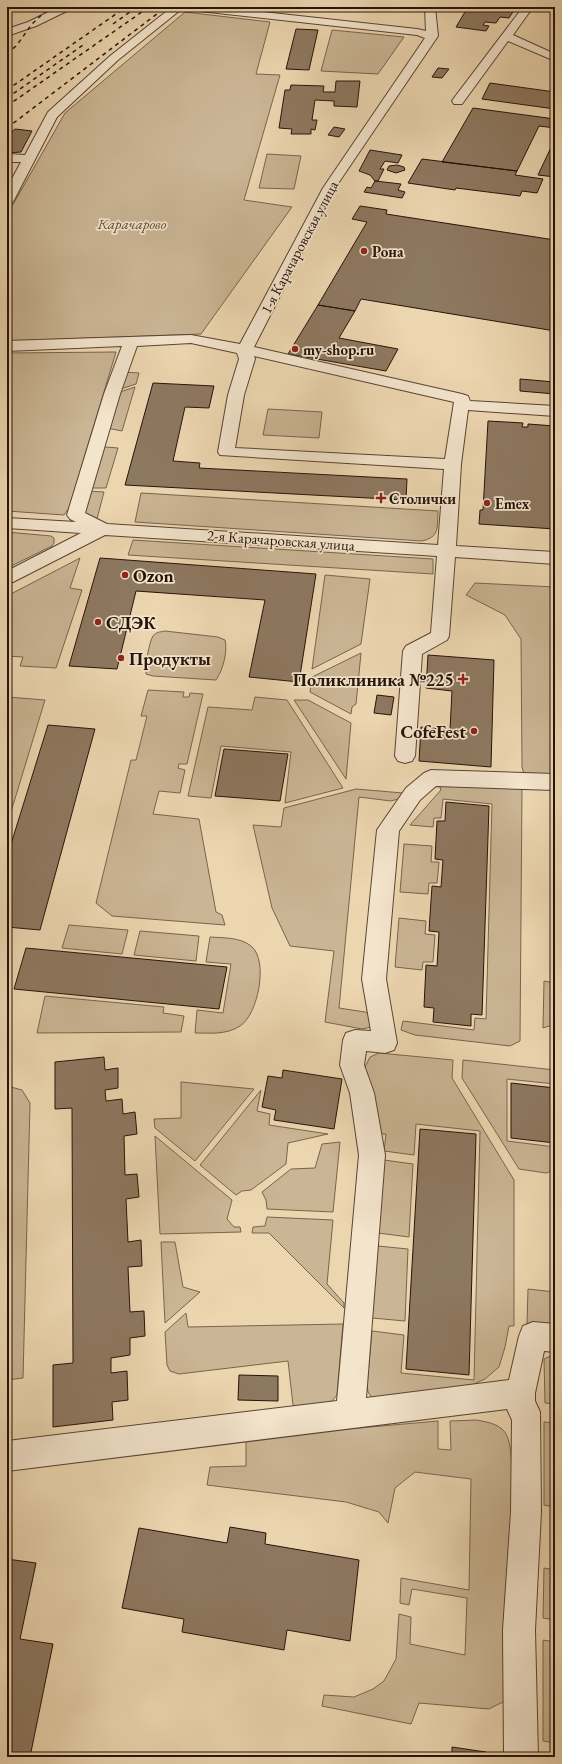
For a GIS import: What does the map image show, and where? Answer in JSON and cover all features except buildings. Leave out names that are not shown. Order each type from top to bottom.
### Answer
[{"type":"street","points":[[7,33],[32,24],[67,7]]},
{"type":"street","points":[[7,200],[52,115],[114,58],[179,7]]},
{"type":"street","points":[[190,7],[417,32],[446,33]]},
{"type":"street","points":[[430,7],[432,33]]},
{"type":"street","points":[[458,101],[528,7]]},
{"type":"street","points":[[349,25],[351,10]]},
{"type":"street","name":"1-я Карачаровская улица","points":[[244,351],[325,194],[367,122],[432,33]]},
{"type":"street","points":[[506,36],[555,58]]},
{"type":"street","points":[[7,158],[29,159]]},
{"type":"street","points":[[7,346],[191,339],[299,361],[462,399],[453,464],[440,636],[414,651],[405,756]]},
{"type":"street","points":[[103,529],[76,515],[112,394],[131,342]]},
{"type":"street","points":[[244,351],[247,360],[236,396],[226,452],[453,464]]},
{"type":"street","points":[[462,404],[555,411]]},
{"type":"street","name":"2-я Карачаровская улица","points":[[7,523],[555,558]]},
{"type":"street","points":[[7,578],[103,529]]},
{"type":"street","points":[[350,1413],[359,1323],[372,1155],[362,1093],[352,1066],[355,1040],[385,1043],[374,979],[388,830],[413,794],[431,778],[555,782]]},
{"type":"street","points":[[521,1757],[519,1630],[526,1512],[526,1412],[521,1409],[521,1394],[533,1336],[555,1338]]},
{"type":"street","points":[[7,1456],[350,1413],[521,1394]]},
{"type":"green space","name":"Карачарово","points":[[185,12],[270,22],[256,74],[280,75],[244,200],[292,207],[201,334],[7,341],[7,217],[11,208],[65,113]]},
{"type":"green space","points":[[332,30],[404,37],[378,74],[321,71]]},
{"type":"green space","points":[[267,154],[301,156],[294,189],[259,188]]},
{"type":"green space","points":[[116,352],[69,508],[64,515],[7,511],[7,353]]},
{"type":"green space","points":[[124,372],[139,373],[136,384],[118,390]]},
{"type":"green space","points":[[135,387],[122,431],[107,428],[117,393]]},
{"type":"green space","points":[[268,409],[322,412],[319,438],[263,435]]},
{"type":"green space","points":[[101,448],[118,448],[106,488],[88,488]]},
{"type":"green space","points":[[88,491],[104,492],[97,519],[82,512]]},
{"type":"green space","points":[[141,493],[438,511],[437,526],[435,534],[432,537],[422,541],[135,522]]},
{"type":"green space","points":[[7,532],[51,536],[54,538],[54,543],[52,546],[7,568]]},
{"type":"green space","points":[[133,540],[433,559],[433,574],[128,555]]},
{"type":"green space","points":[[80,558],[70,588],[82,590],[56,668],[20,666],[23,657],[7,656],[7,596]]},
{"type":"green space","points":[[325,575],[370,579],[361,644],[312,669]]},
{"type":"green space","points":[[475,583],[555,587],[555,776],[524,774],[522,767],[521,639],[505,615],[466,595]]},
{"type":"green space","points":[[165,631],[218,637],[225,640],[226,649],[224,660],[221,671],[216,680],[153,676],[146,674],[150,643],[153,636],[158,632]]},
{"type":"green space","points":[[361,653],[356,704],[352,707],[351,714],[310,692],[312,677]]},
{"type":"green space","points":[[148,690],[184,692],[183,697],[189,697],[190,693],[203,694],[187,764],[179,764],[178,768],[185,770],[180,793],[159,791],[153,814],[199,819],[216,912],[222,915],[225,925],[112,916],[96,903],[131,760],[136,760],[147,716],[141,716]]},
{"type":"green space","points":[[7,697],[45,700],[7,825]]},
{"type":"green space","points":[[255,697],[287,700],[343,788],[285,803],[291,752],[221,746],[211,798],[188,796],[208,707],[252,710]]},
{"type":"green space","points":[[294,700],[308,700],[351,723],[346,779]]},
{"type":"green space","points":[[439,785],[520,787],[522,789],[520,1041],[510,1046],[415,1035],[401,1030],[403,1021],[474,1030],[475,1018],[486,1019],[492,804],[443,799],[441,818],[434,818],[433,827],[410,825],[441,790]]},
{"type":"green space","points":[[356,789],[403,793],[398,799],[391,801],[359,797],[339,1008],[365,1012],[373,1015],[371,1027],[362,1029],[325,1022],[334,951],[290,946],[272,908],[253,825],[281,827],[284,808]]},
{"type":"green space","points":[[404,844],[432,846],[431,862],[439,862],[437,883],[429,883],[428,894],[400,892]]},
{"type":"green space","points":[[399,918],[426,921],[425,934],[435,935],[433,962],[423,962],[422,970],[395,967]]},
{"type":"green space","points":[[69,925],[128,930],[122,954],[62,948]]},
{"type":"green space","points":[[140,931],[199,936],[196,961],[134,955]]},
{"type":"green space","points":[[210,937],[237,939],[251,946],[256,953],[259,963],[259,987],[252,1011],[240,1026],[224,1032],[195,1033],[197,1010],[223,1013],[231,964],[206,962]]},
{"type":"green space","points":[[544,981],[555,983],[555,1024],[543,1028]]},
{"type":"green space","points":[[45,996],[164,1007],[163,1013],[184,1016],[181,1032],[37,1033]]},
{"type":"green space","points":[[379,1053],[453,1060],[452,1078],[514,1180],[514,1326],[509,1326],[499,1367],[485,1379],[467,1387],[372,1398],[368,1392],[367,1385],[372,1331],[404,1335],[401,1373],[474,1380],[480,1131],[416,1124],[414,1155],[384,1151],[386,1134],[376,1134],[365,1077],[365,1067],[370,1057]]},
{"type":"green space","points":[[463,1060],[555,1070],[555,1084],[507,1079],[507,1141],[555,1147],[555,1170],[546,1173],[519,1169],[462,1078]]},
{"type":"green space","points":[[181,1082],[254,1089],[195,1161],[155,1128],[154,1119],[181,1118]]},
{"type":"green space","points":[[7,1086],[22,1090],[30,1103],[23,1378],[7,1380]]},
{"type":"green space","points":[[261,1090],[257,1111],[270,1114],[269,1125],[328,1134],[288,1143],[286,1164],[251,1190],[242,1191],[236,1195],[200,1165]]},
{"type":"green space","points":[[155,1136],[232,1200],[227,1219],[234,1227],[240,1227],[241,1232],[160,1234]]},
{"type":"green space","points":[[340,1142],[333,1212],[267,1209],[266,1200],[262,1192],[291,1169],[315,1168],[322,1144]]},
{"type":"green space","points":[[384,1160],[413,1164],[409,1237],[378,1233]]},
{"type":"green space","points":[[267,1217],[333,1220],[327,1284],[344,1303],[344,1308],[269,1233],[252,1233],[253,1227],[265,1226]]},
{"type":"green space","points":[[161,1242],[175,1242],[183,1287],[200,1292],[165,1323]]},
{"type":"green space","points":[[378,1246],[408,1249],[405,1321],[372,1318]]},
{"type":"green space","points":[[528,1289],[555,1292],[555,1327],[527,1324]]},
{"type":"green space","points":[[186,1313],[188,1327],[343,1324],[337,1395],[331,1402],[303,1411],[293,1405],[288,1361],[179,1374],[170,1371],[167,1365],[165,1332]]},
{"type":"green space","points":[[555,1354],[555,1404],[545,1403],[544,1359]]},
{"type":"green space","points":[[476,1420],[495,1425],[501,1428],[505,1433],[510,1446],[512,1465],[508,1683],[503,1702],[489,1709],[419,1703],[411,1724],[322,1706],[324,1695],[354,1697],[373,1689],[384,1681],[396,1659],[399,1614],[411,1617],[410,1644],[465,1655],[467,1598],[412,1589],[409,1605],[400,1603],[401,1578],[469,1590],[471,1479],[415,1472],[395,1488],[388,1523],[379,1512],[346,1502],[207,1485],[210,1467],[246,1466],[246,1438],[438,1421],[438,1449],[451,1450],[450,1421]]},
{"type":"green space","points":[[544,1422],[555,1423],[555,1507],[544,1505]]},
{"type":"green space","points":[[544,1568],[555,1570],[555,1620],[543,1618]]},
{"type":"green space","points":[[543,1640],[555,1642],[555,1743],[543,1741]]},
{"type":"railway","points":[[7,54],[17,45],[32,24],[50,7]]},
{"type":"railway","points":[[7,90],[126,7]]},
{"type":"railway","points":[[113,24],[137,7]]},
{"type":"railway","points":[[7,106],[149,7]]},
{"type":"railway","points":[[7,128],[166,7]]},
{"type":"railway","points":[[7,98],[86,43]]},
{"type":"place","name":"Рона","points":[[364,251]]},
{"type":"place","name":"my-shop.ru","points":[[295,349]]},
{"type":"place","name":"Столички","points":[[381,498]]},
{"type":"place","name":"Emex","points":[[487,503]]},
{"type":"place","name":"Ozon","points":[[125,575]]},
{"type":"place","name":"СДЭК","points":[[98,622]]},
{"type":"place","name":"Продукты","points":[[121,658]]},
{"type":"place","name":"Поликлиника №225","points":[[463,679]]},
{"type":"place","name":"CofeFest","points":[[474,731]]}]
